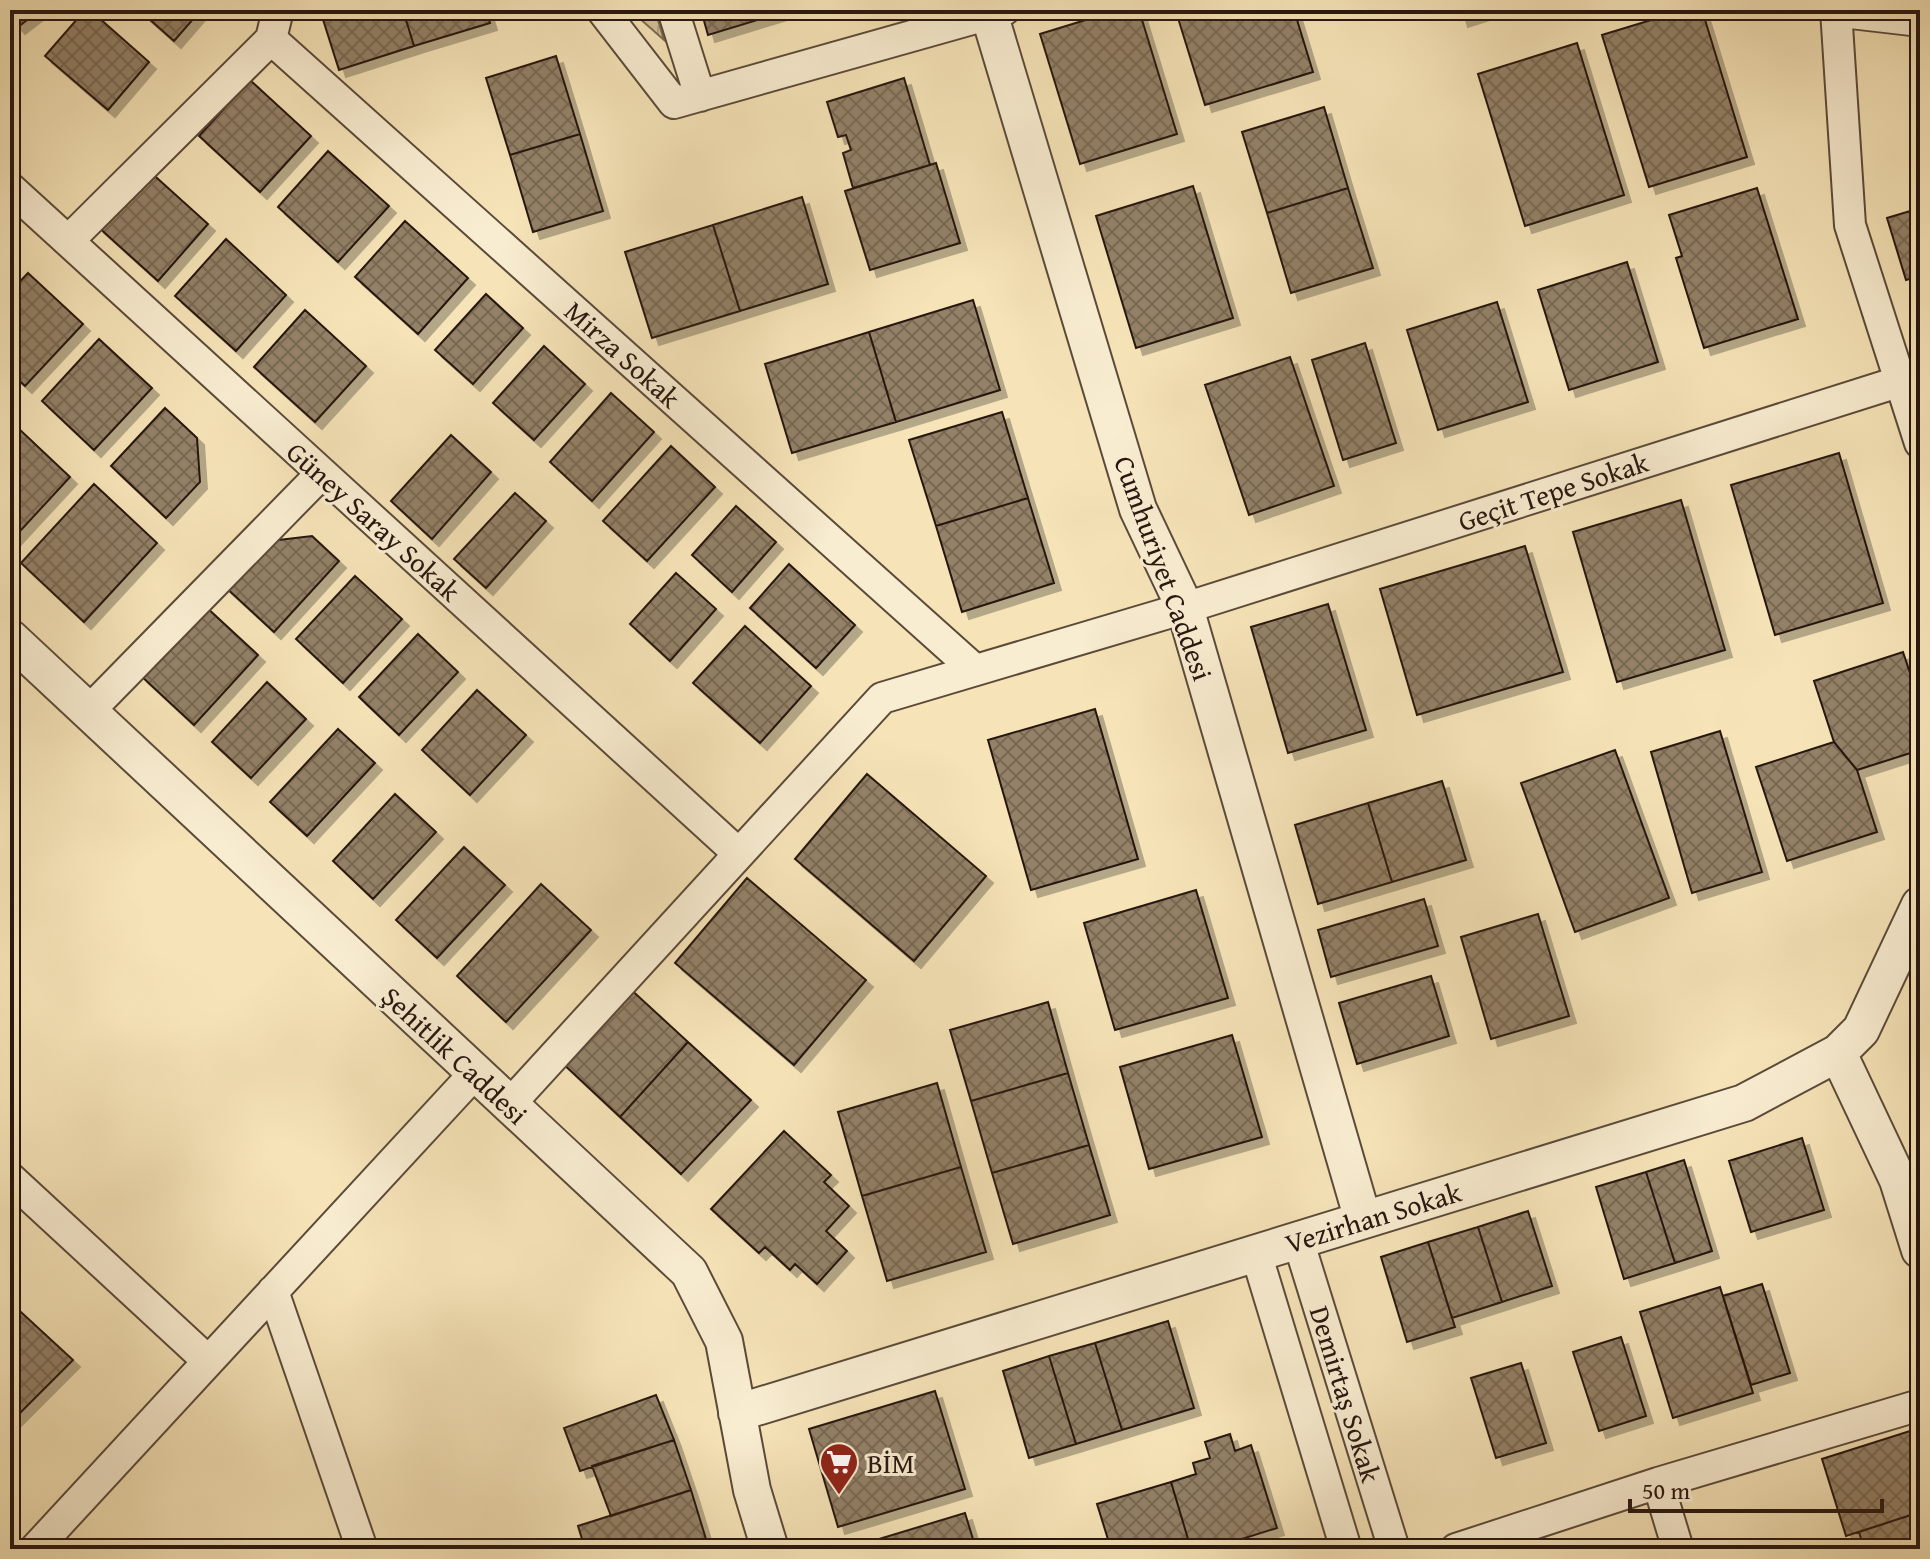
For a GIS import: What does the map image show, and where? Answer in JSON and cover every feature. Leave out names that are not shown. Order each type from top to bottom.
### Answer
[{"type":"street","points":[[602,10],[674,103],[994,11]]},
{"type":"street","points":[[673,10],[700,96]]},
{"type":"street","points":[[1836,10],[1850,225],[1910,378],[1920,443]]},
{"type":"street","points":[[1851,10],[1920,18]]},
{"type":"street","name":"Cumhuriyet Caddesi","points":[[994,11],[1138,509],[1185,608],[1363,1220]]},
{"type":"street","points":[[68,241],[275,24]]},
{"type":"street","name":"Mirza Sokak","points":[[275,24],[975,670]]},
{"type":"street","name":"Güney Saray Sokak","points":[[10,188],[739,854]]},
{"type":"street","name":"Geçit Tepe Sokak","points":[[509,1105],[882,698],[1185,608],[1910,378]]},
{"type":"street","points":[[88,712],[322,473]]},
{"type":"street","name":"Şehitlik Caddesi","points":[[11,642],[689,1272],[724,1341],[752,1490],[770,1549]]},
{"type":"street","name":"Vezirhan Sokak","points":[[737,1413],[1744,1103],[1838,1053],[1861,1030],[1920,905]]},
{"type":"street","points":[[1838,1053],[1898,1180],[1919,1241]]},
{"type":"street","points":[[35,1549],[475,1073]]},
{"type":"street","points":[[10,1178],[208,1361]]},
{"type":"street","name":"Demirtaş Sokak","points":[[1298,1240],[1394,1549]]},
{"type":"street","points":[[1256,1253],[1346,1549]]},
{"type":"street","points":[[273,1291],[362,1549]]},
{"type":"street","points":[[1456,1549],[1658,1483],[1920,1405]]},
{"type":"street","points":[[1658,1483],[1678,1549]]},
{"type":"green space","points":[[630,10],[655,10],[664,40]]},
{"type":"building","points":[[10,10],[40,10],[18,27],[10,17]]},
{"type":"building","points":[[85,10],[90,10],[149,62],[108,110],[45,56]]},
{"type":"building","points":[[139,10],[201,10],[174,41]]},
{"type":"building","points":[[320,10],[403,10],[414,46],[339,70]]},
{"type":"building","points":[[403,10],[486,10],[490,23],[414,46]]},
{"type":"building","points":[[701,10],[790,10],[708,35]]},
{"type":"building","points":[[1118,10],[1139,10],[1177,134],[1080,164],[1040,34]]},
{"type":"building","points":[[1187,10],[1294,10],[1313,72],[1205,105],[1178,18],[1189,15]]},
{"type":"building","points":[[1458,10],[1492,10],[1461,20]]},
{"type":"building","points":[[1684,10],[1702,10],[1747,157],[1649,187],[1602,35]]},
{"type":"building","points":[[1577,43],[1624,195],[1525,226],[1478,74]]},
{"type":"building","points":[[556,56],[580,134],[510,155],[486,78]]},
{"type":"building","points":[[904,78],[930,165],[853,188],[843,153],[851,150],[846,135],[838,137],[827,102]]},
{"type":"building","points":[[250,80],[311,136],[260,192],[199,136]]},
{"type":"building","points":[[1324,107],[1348,188],[1267,213],[1242,132]]},
{"type":"building","points":[[580,134],[603,211],[533,232],[510,155]]},
{"type":"building","points":[[328,151],[389,206],[338,262],[278,207]]},
{"type":"building","points":[[936,163],[960,243],[870,270],[845,191]]},
{"type":"building","points":[[147,169],[208,224],[158,281],[97,226]]},
{"type":"building","points":[[1193,186],[1233,318],[1136,348],[1096,216]]},
{"type":"building","points":[[1348,188],[1373,268],[1291,293],[1267,213]]},
{"type":"building","points":[[1757,188],[1798,319],[1704,348],[1676,258],[1682,256],[1669,215]]},
{"type":"building","points":[[802,197],[828,284],[740,311],[713,225]]},
{"type":"building","points":[[1920,208],[1920,302],[1913,278],[1906,280],[1887,218]]},
{"type":"building","points":[[405,221],[468,278],[418,334],[355,277]]},
{"type":"building","points":[[713,225],[740,311],[652,338],[625,252]]},
{"type":"building","points":[[226,239],[286,295],[236,351],[175,296]]},
{"type":"building","points":[[1627,262],[1658,362],[1569,390],[1538,290]]},
{"type":"building","points":[[28,273],[83,324],[25,386],[10,372],[10,292]]},
{"type":"building","points":[[486,294],[523,328],[473,384],[435,350]]},
{"type":"building","points":[[973,300],[1000,390],[896,422],[869,332]]},
{"type":"building","points":[[1497,302],[1528,402],[1438,430],[1407,330]]},
{"type":"building","points":[[305,310],[366,366],[315,422],[254,367]]},
{"type":"building","points":[[869,332],[896,422],[792,453],[765,364]]},
{"type":"building","points":[[99,339],[152,388],[94,450],[42,401]]},
{"type":"building","points":[[1365,343],[1396,443],[1343,460],[1312,360]]},
{"type":"building","points":[[544,346],[585,384],[534,440],[493,403]]},
{"type":"building","points":[[1290,357],[1334,486],[1249,515],[1205,385]]},
{"type":"building","points":[[611,393],[654,432],[592,501],[550,462]]},
{"type":"building","points":[[165,408],[197,438],[200,482],[166,518],[111,466]]},
{"type":"building","points":[[1002,412],[1028,498],[936,526],[909,440]]},
{"type":"building","points":[[18,428],[70,477],[10,542],[10,437]]},
{"type":"building","points":[[451,435],[491,472],[432,539],[391,501]]},
{"type":"building","points":[[671,446],[715,487],[647,561],[603,521]]},
{"type":"building","points":[[1839,453],[1883,603],[1775,635],[1731,485]]},
{"type":"building","points":[[94,484],[157,543],[84,622],[21,563]]},
{"type":"building","points":[[515,493],[546,521],[486,588],[454,559]]},
{"type":"building","points":[[1028,498],[1054,583],[962,612],[936,526]]},
{"type":"building","points":[[1681,500],[1725,650],[1617,682],[1573,532]]},
{"type":"building","points":[[736,506],[776,542],[732,592],[692,555]]},
{"type":"building","points":[[312,536],[339,561],[274,632],[223,585],[262,542]]},
{"type":"building","points":[[1525,546],[1563,672],[1417,715],[1380,589]]},
{"type":"building","points":[[789,564],[855,625],[816,668],[750,608]]},
{"type":"building","points":[[676,573],[716,609],[670,661],[630,624]]},
{"type":"building","points":[[355,576],[402,619],[343,683],[296,639]]},
{"type":"building","points":[[1328,604],[1366,730],[1288,753],[1251,627]]},
{"type":"building","points":[[205,606],[258,655],[194,725],[140,675]]},
{"type":"building","points":[[745,626],[811,686],[760,743],[693,683]]},
{"type":"building","points":[[418,634],[458,672],[399,735],[359,697]]},
{"type":"building","points":[[1903,652],[1920,703],[1920,750],[1857,770],[1834,742],[1814,681]]},
{"type":"building","points":[[267,682],[306,719],[251,778],[212,742]]},
{"type":"building","points":[[477,690],[526,735],[470,795],[422,750]]},
{"type":"building","points":[[1095,709],[1138,859],[1031,890],[988,740]]},
{"type":"building","points":[[338,729],[375,763],[307,836],[270,802]]},
{"type":"building","points":[[1720,731],[1762,872],[1692,893],[1651,752]]},
{"type":"building","points":[[1834,742],[1857,770],[1877,832],[1787,861],[1756,767]]},
{"type":"building","points":[[1615,750],[1669,898],[1575,932],[1521,783]]},
{"type":"building","points":[[867,774],[986,876],[914,961],[795,859]]},
{"type":"building","points":[[1442,781],[1466,860],[1392,882],[1368,803]]},
{"type":"building","points":[[395,794],[436,832],[373,899],[333,861]]},
{"type":"building","points":[[1368,803],[1392,882],[1318,904],[1295,825]]},
{"type":"building","points":[[464,847],[505,885],[437,958],[396,920]]},
{"type":"building","points":[[747,878],[866,980],[794,1065],[675,963]]},
{"type":"building","points":[[541,884],[591,930],[506,1022],[457,976]]},
{"type":"building","points":[[1196,890],[1228,998],[1115,1030],[1084,923]]},
{"type":"building","points":[[1424,899],[1438,946],[1331,977],[1318,930]]},
{"type":"building","points":[[1538,914],[1569,1016],[1491,1039],[1461,937]]},
{"type":"building","points":[[1431,976],[1449,1036],[1357,1064],[1339,1003]]},
{"type":"building","points":[[626,985],[688,1042],[620,1117],[558,1059]]},
{"type":"building","points":[[1048,1002],[1068,1073],[971,1101],[950,1030]]},
{"type":"building","points":[[1232,1035],[1262,1137],[1149,1169],[1120,1067]]},
{"type":"building","points":[[688,1042],[751,1100],[681,1174],[620,1117]]},
{"type":"building","points":[[1068,1073],[1089,1145],[992,1173],[971,1101]]},
{"type":"building","points":[[937,1083],[961,1167],[862,1196],[838,1112]]},
{"type":"building","points":[[784,1131],[831,1175],[824,1182],[849,1206],[826,1231],[847,1251],[817,1284],[795,1264],[790,1270],[765,1247],[759,1253],[711,1209]]},
{"type":"building","points":[[1802,1138],[1824,1210],[1751,1232],[1729,1161]]},
{"type":"building","points":[[1089,1145],[1110,1215],[1013,1244],[992,1173]]},
{"type":"building","points":[[1684,1160],[1712,1251],[1675,1263],[1646,1172]]},
{"type":"building","points":[[961,1167],[986,1252],[887,1281],[862,1196]]},
{"type":"building","points":[[1646,1172],[1675,1263],[1624,1279],[1596,1187]]},
{"type":"building","points":[[1528,1211],[1552,1286],[1502,1302],[1478,1227]]},
{"type":"building","points":[[1478,1227],[1502,1302],[1452,1318],[1428,1242]]},
{"type":"building","points":[[1428,1242],[1455,1327],[1407,1342],[1381,1257]]},
{"type":"building","points":[[1762,1284],[1790,1373],[1751,1385],[1723,1296]]},
{"type":"building","points":[[1720,1287],[1753,1393],[1673,1418],[1640,1312]]},
{"type":"building","points":[[10,1302],[73,1360],[10,1423]]},
{"type":"building","points":[[1168,1321],[1194,1408],[1122,1430],[1095,1343]]},
{"type":"building","points":[[1621,1337],[1646,1416],[1599,1431],[1573,1352]]},
{"type":"building","points":[[1095,1343],[1122,1430],[1076,1444],[1049,1356]]},
{"type":"building","points":[[1049,1356],[1076,1444],[1029,1458],[1003,1371]]},
{"type":"building","points":[[1521,1363],[1546,1443],[1496,1458],[1471,1378]]},
{"type":"building","points":[[935,1391],[965,1489],[838,1527],[809,1429]]},
{"type":"building","points":[[656,1395],[674,1440],[580,1471],[564,1428]]},
{"type":"building","points":[[1910,1431],[1920,1462],[1920,1512],[1846,1536],[1822,1459]]},
{"type":"building","points":[[1230,1434],[1235,1451],[1251,1445],[1277,1528],[1210,1549],[1191,1549],[1171,1482],[1196,1474],[1193,1463],[1210,1458],[1205,1442]]},
{"type":"building","points":[[674,1440],[691,1490],[611,1516],[592,1466]]},
{"type":"building","points":[[1171,1482],[1191,1549],[1111,1549],[1097,1504]]},
{"type":"building","points":[[691,1490],[709,1549],[585,1549],[578,1526]]},
{"type":"building","points":[[1920,1512],[1920,1549],[1864,1549],[1859,1532]]},
{"type":"building","points":[[965,1513],[976,1549],[846,1549]]},
{"type":"place","name":"BİM","points":[[839,1496]]}]
